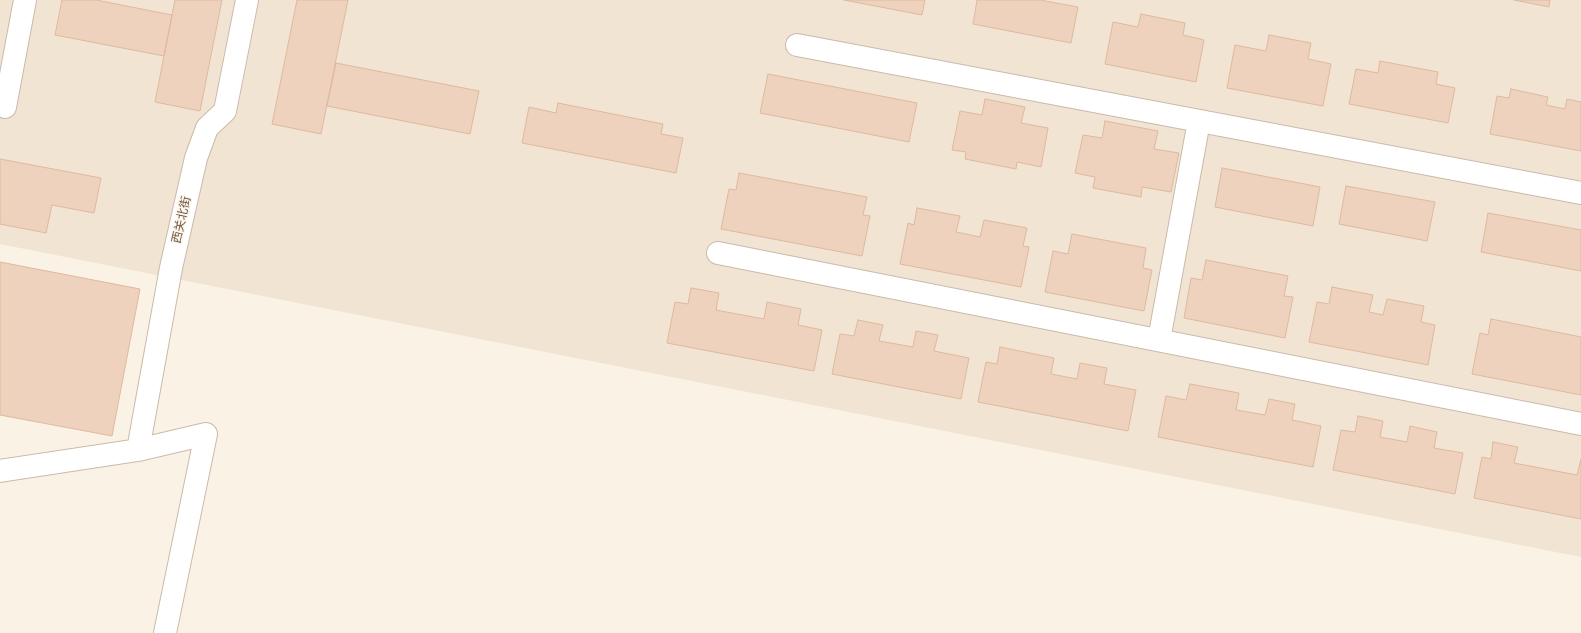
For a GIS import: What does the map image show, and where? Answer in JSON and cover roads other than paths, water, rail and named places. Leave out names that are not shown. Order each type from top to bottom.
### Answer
[{"type":"street","points":[[5,107],[25,0]]},
{"type":"street","name":"西关北街","points":[[138,450],[171,268],[196,158],[207,128],[225,111],[247,0]]},
{"type":"street","points":[[797,45],[1581,193]]},
{"type":"street","points":[[1159,340],[1199,121]]},
{"type":"street","points":[[718,253],[1581,424]]},
{"type":"street","points":[[0,471],[138,450],[206,434],[165,633]]}]
